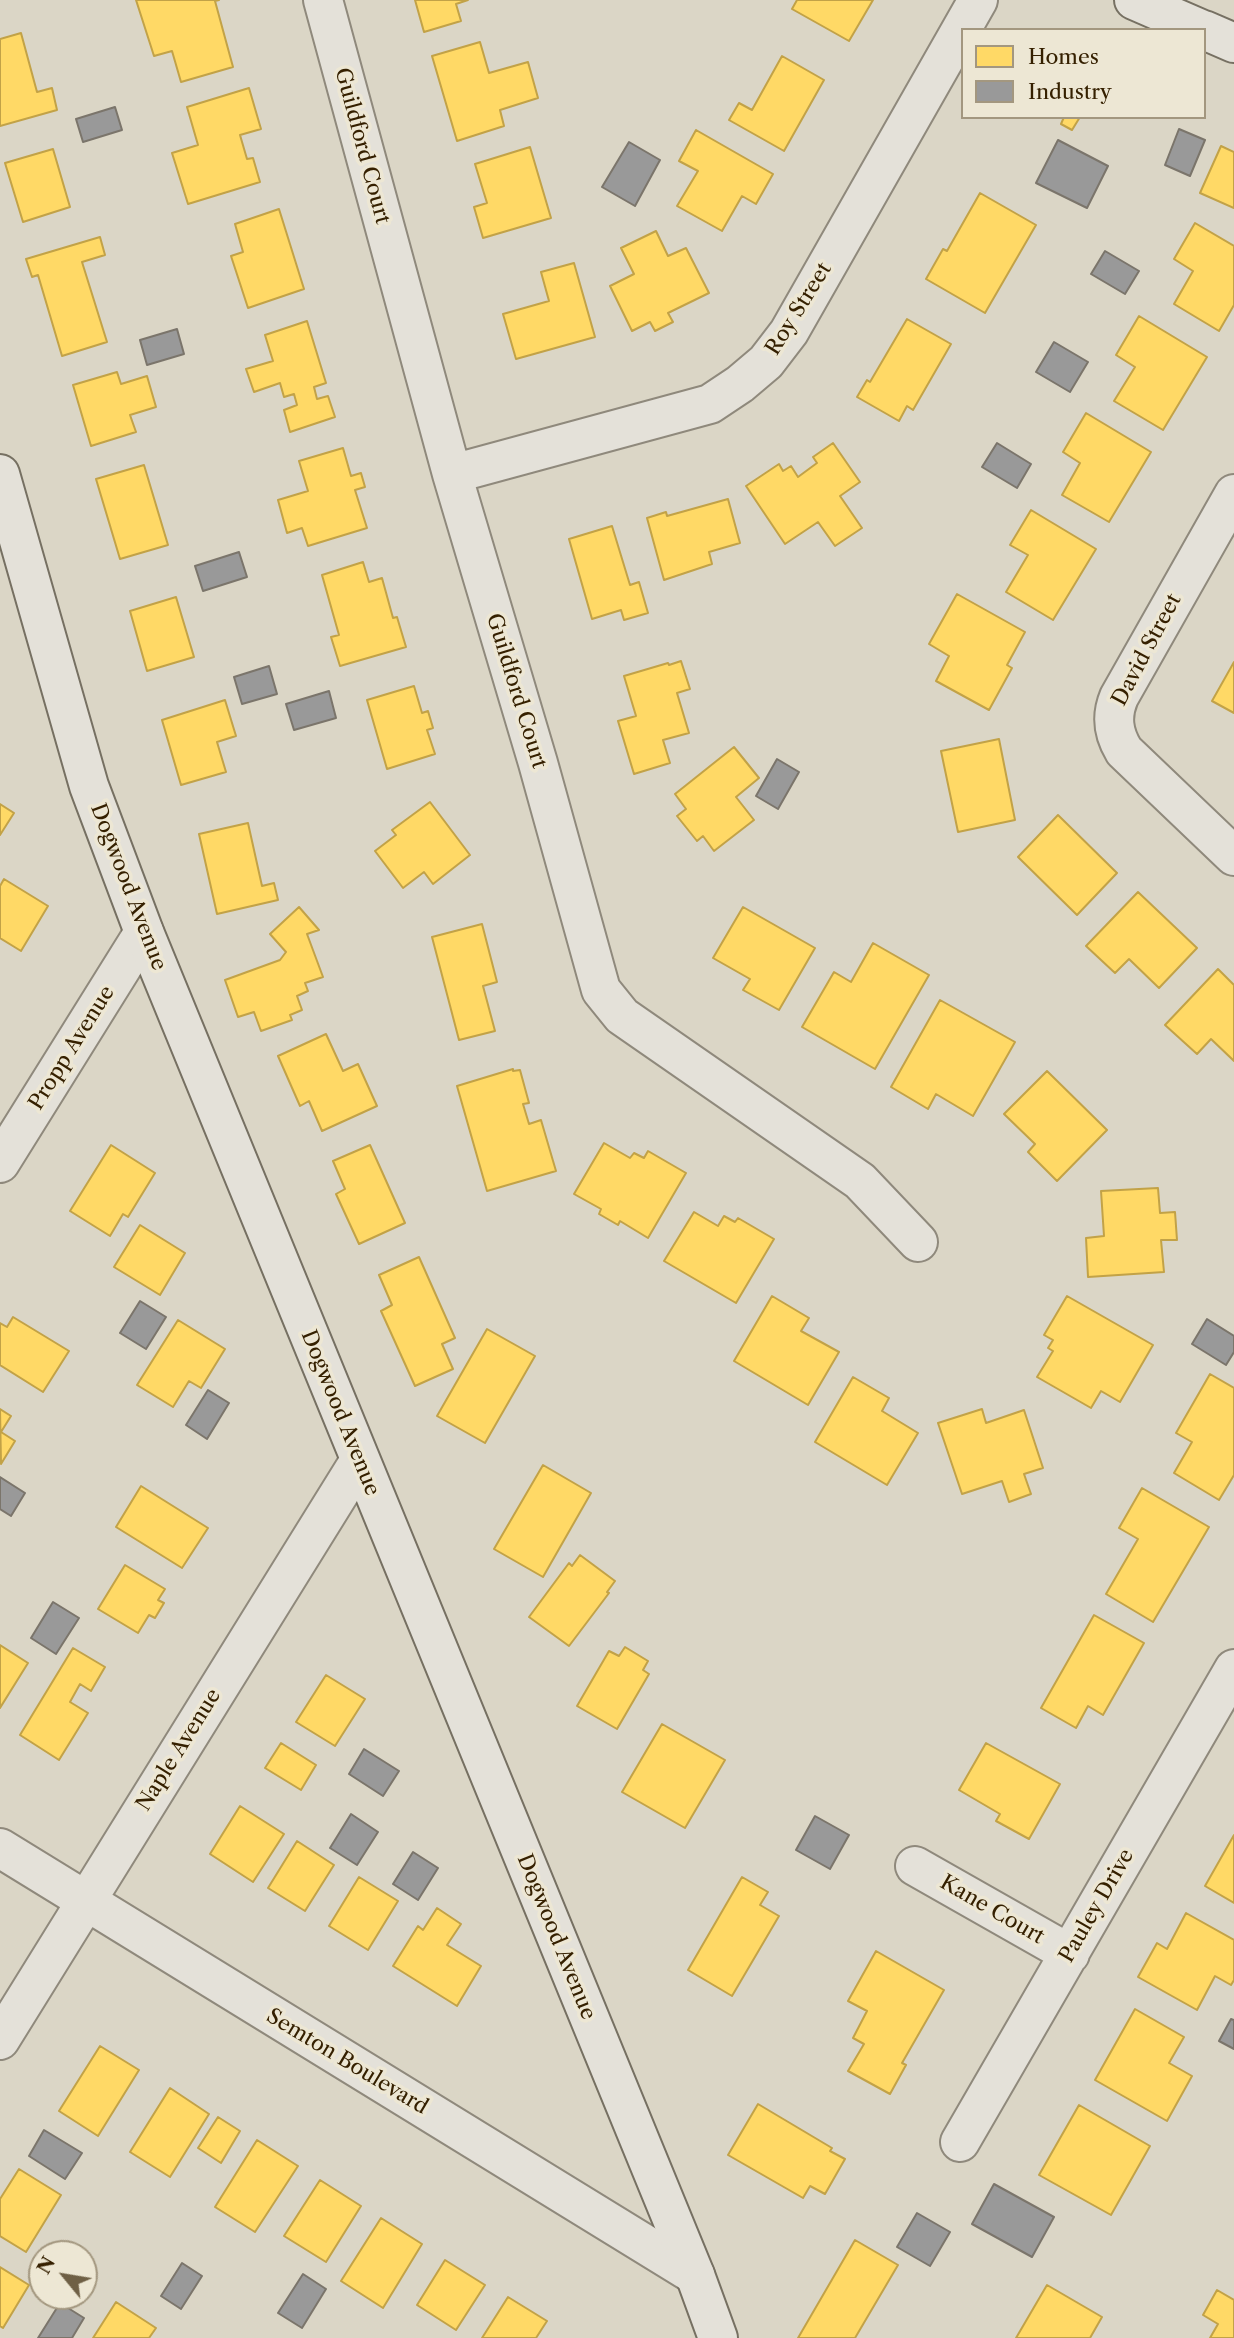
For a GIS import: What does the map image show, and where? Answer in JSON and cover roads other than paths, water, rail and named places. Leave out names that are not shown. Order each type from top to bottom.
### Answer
[{"type":"street","name":"Guildford Court","points":[[323,0],[452,474],[538,763],[601,990],[622,1016],[860,1181],[918,1242]]},
{"type":"street","name":"Roy Street","points":[[962,28],[978,0]]},
{"type":"street","points":[[1134,0],[1199,28]]},
{"type":"street","name":"Roy Street","points":[[452,474],[710,404],[766,362],[789,332],[961,30]]},
{"type":"street","points":[[1206,31],[1234,43]]},
{"type":"street","name":"Dogwood Avenue","points":[[0,474],[89,786],[144,933],[695,2275],[718,2338]]},
{"type":"street","name":"David Street","points":[[1234,494],[1119,696],[1113,721],[1118,741],[1125,751],[1234,856]]},
{"type":"street","name":"Propp Avenue","points":[[0,1163],[144,933]]},
{"type":"street","name":"Naple Avenue","points":[[0,2040],[360,1460]]},
{"type":"street","name":"Pauley Drive","points":[[960,2142],[1234,1669]]},
{"type":"street","name":"Semton Boulevard","points":[[0,1848],[695,2275]]},
{"type":"street","name":"Kane Court","points":[[915,1866],[1070,1954]]}]
